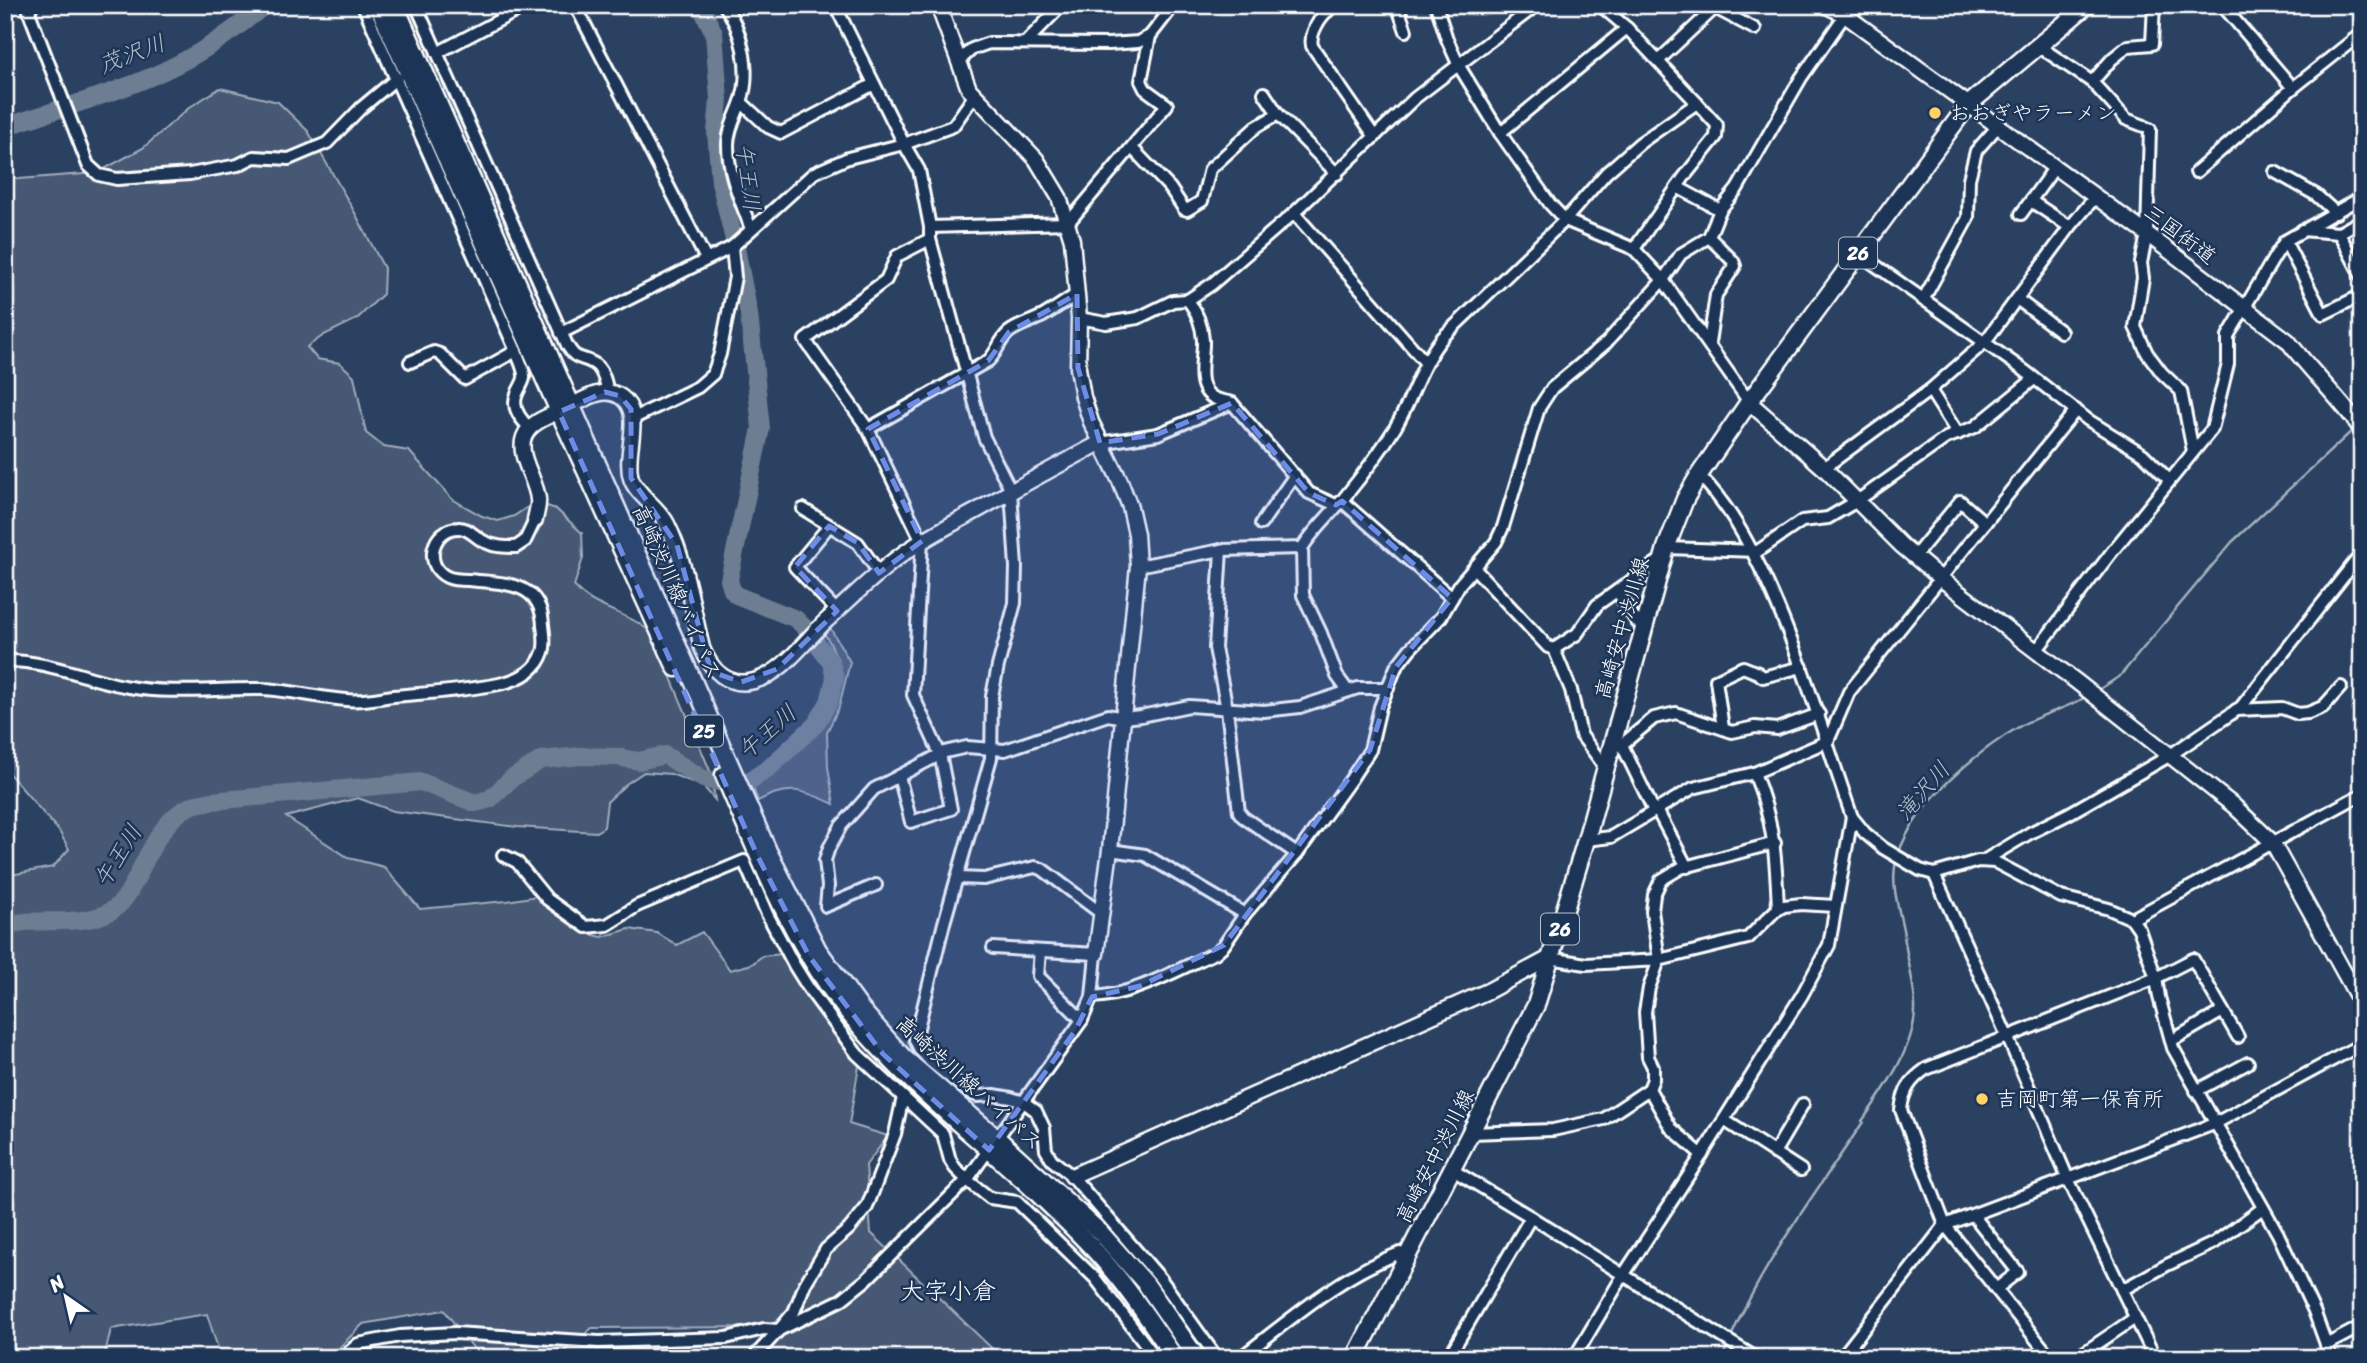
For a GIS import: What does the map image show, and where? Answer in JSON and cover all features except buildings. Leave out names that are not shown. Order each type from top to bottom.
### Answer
[{"type":"main road","name":"高崎渋川線バイパス","points":[[378,5],[768,851],[818,950],[860,1008],[903,1057],[994,1144],[1101,1233],[1123,1256],[1146,1284],[1197,1358]]},
{"type":"main road","name":"高崎渋川線バイパス","points":[[395,5],[566,408]]},
{"type":"main road","name":"高崎安中渋川線","points":[[1355,1358],[1536,1005],[1605,767],[1616,745],[1665,553],[1685,499],[1749,402],[1968,105],[2087,5]]},
{"type":"main road","name":"高崎渋川線バイパス","points":[[994,1144],[1109,1267],[1175,1358]]},
{"type":"street","points":[[32,5],[29,12],[88,165],[99,175],[117,179],[190,174],[238,165],[254,157],[289,159],[301,155],[327,143],[361,108],[397,78]]},
{"type":"street","points":[[363,5],[516,351],[524,378],[515,399],[515,406],[521,420],[530,428]]},
{"type":"street","points":[[416,5],[561,333],[574,357],[596,364],[603,374],[608,393]]},
{"type":"street","points":[[437,52],[528,5]]},
{"type":"street","points":[[575,5],[706,259]]},
{"type":"street","points":[[835,5],[919,170],[930,233],[984,437],[1011,491],[1016,567],[1015,603],[992,696],[992,750],[915,1040],[930,1061],[977,1096],[1001,1096],[1024,1102],[1041,1118],[1046,1150],[1052,1160],[1072,1176],[1160,1278],[1217,1358]]},
{"type":"street","points":[[342,1358],[358,1344],[400,1336],[455,1333],[599,1342],[726,1338],[764,1329],[779,1330],[841,1300],[866,1280],[967,1180],[1082,1020],[1092,997],[1110,850],[1138,566],[1136,534],[1120,481],[1090,422],[1078,368],[1079,318],[1068,223],[1059,197],[1036,159],[1020,139],[969,89],[938,5]]},
{"type":"street","points":[[1025,43],[1062,5]]},
{"type":"street","points":[[959,61],[979,45],[1138,42],[1150,36],[1174,5]]},
{"type":"street","points":[[1397,5],[1406,31]]},
{"type":"street","points":[[1436,5],[1459,65],[1500,134],[1550,204],[1565,220],[1634,249],[1663,280],[1749,402],[1824,468],[1940,579],[2077,682],[2234,806],[2272,842],[2362,1005]]},
{"type":"street","points":[[1079,318],[1106,323],[1138,318],[1173,301],[1188,300],[1212,284],[1294,214],[1415,98],[1537,5]]},
{"type":"street","points":[[1600,5],[1627,28],[1717,125],[1716,137],[1634,249]]},
{"type":"street","name":"三国街道","points":[[1825,5],[1849,10],[1968,105],[2096,196],[2288,341],[2362,430]]},
{"type":"street","points":[[2092,82],[2112,59],[2128,46],[2152,44],[2154,5]]},
{"type":"street","points":[[2222,5],[2292,88]]},
{"type":"street","points":[[727,7],[747,73],[728,142],[729,155],[735,188],[750,230]]},
{"type":"street","points":[[1658,61],[1715,8],[1755,29]]},
{"type":"street","points":[[1329,10],[1322,14],[1311,40],[1312,46],[1375,137]]},
{"type":"street","points":[[1092,997],[1109,996],[1139,986],[1215,953],[1297,854],[1370,750],[1380,707],[1396,667],[1441,617],[1474,568],[1496,542],[1539,408],[1552,388],[1606,343],[1663,280],[1681,254],[1709,237],[1720,210],[1737,189],[1801,78],[1849,10]]},
{"type":"street","points":[[1500,134],[1627,28]]},
{"type":"street","points":[[2196,172],[2292,88],[2362,33]]},
{"type":"street","points":[[899,776],[911,822],[951,809],[940,754],[913,695],[922,541],[868,429],[805,340],[886,279],[897,257],[930,233],[1068,223],[1167,105],[1145,89],[1141,81],[1150,36]]},
{"type":"street","points":[[2040,47],[2092,82],[2126,119],[2147,128],[2147,234],[2141,263],[2143,278],[2135,327],[2147,353],[2162,373],[2181,391],[2193,451]]},
{"type":"street","points":[[741,102],[768,127],[781,133],[874,84]]},
{"type":"street","points":[[1264,93],[1278,114],[1337,173]]},
{"type":"street","points":[[561,333],[733,246],[814,173],[848,158],[904,144],[953,126],[974,96]]},
{"type":"street","points":[[1348,691],[1337,676],[1303,595],[1302,548],[1396,426],[1425,362],[1443,337],[1565,220],[1606,173],[1640,143],[1697,103]]},
{"type":"street","points":[[1132,148],[1187,210],[1202,201],[1210,169],[1256,127],[1278,114]]},
{"type":"street","points":[[1923,300],[1968,218],[1969,179],[1976,151],[1998,126]]},
{"type":"street","points":[[2021,214],[2055,167]]},
{"type":"street","points":[[2274,172],[2316,195],[2336,213]]},
{"type":"street","points":[[1677,187],[1720,210]]},
{"type":"street","points":[[1824,468],[1930,390],[1984,343],[2096,196]]},
{"type":"street","points":[[2036,651],[2212,429],[2228,364],[2228,336],[2262,275],[2285,242],[2362,197]]},
{"type":"street","points":[[2031,201],[2070,227]]},
{"type":"street","points":[[1294,214],[1425,362]]},
{"type":"street","points":[[2302,230],[2339,233],[2362,220]]},
{"type":"street","points":[[2339,233],[2362,277]]},
{"type":"street","points":[[1709,237],[1735,266],[1717,295],[1709,343]]},
{"type":"street","points":[[2285,242],[2323,314],[2362,295]]},
{"type":"street","points":[[634,418],[698,387],[713,374],[720,354],[735,277],[733,246]]},
{"type":"street","points":[[1858,253],[2076,410],[2143,454],[2169,480]]},
{"type":"street","points":[[868,429],[994,356],[1004,337],[1018,326],[1046,314],[1077,294]]},
{"type":"street","points":[[2017,299],[2061,332]]},
{"type":"street","points":[[1188,300],[1198,314],[1203,338],[1203,386],[1215,399],[1232,402],[1310,493],[1339,503],[1452,598]]},
{"type":"street","points":[[410,362],[434,352],[440,354],[466,379],[516,351]]},
{"type":"street","points":[[1474,568],[1548,648],[1554,649],[1577,634],[1597,605],[1665,553],[1754,552],[1802,522],[1828,518],[1857,501],[1946,438],[1975,427],[2034,379]]},
{"type":"street","points":[[1930,390],[1958,434]]},
{"type":"street","points":[[5,661],[54,667],[129,687],[158,690],[282,690],[348,701],[501,684],[525,675],[537,665],[545,649],[542,611],[533,597],[520,586],[450,578],[439,572],[433,563],[433,550],[447,530],[455,527],[468,530],[495,546],[516,547],[525,541],[535,520],[538,500],[522,446],[526,431],[566,408],[608,393],[620,396],[626,401],[634,418],[628,453],[631,478],[635,487],[665,520],[677,545],[702,648],[708,662],[718,674],[732,681],[751,682],[768,676],[879,573],[922,541],[1100,443],[1158,434],[1232,402]]},
{"type":"street","points":[[1586,840],[1611,837],[1693,788],[1754,773],[1828,741],[1849,692],[2076,410]]},
{"type":"street","points":[[1261,524],[1295,475]]},
{"type":"street","points":[[1699,475],[1717,493],[1754,552],[1792,638],[1853,817],[1865,833],[1883,848],[1920,870],[1934,874],[1985,860],[2169,756],[2236,710],[2358,567],[2362,553]]},
{"type":"street","points":[[1914,556],[1961,501],[1985,523]]},
{"type":"street","points":[[803,509],[858,544],[879,573]]},
{"type":"street","points":[[829,526],[795,567],[837,611]]},
{"type":"street","points":[[1138,566],[1221,550],[1302,548]]},
{"type":"street","points":[[1221,550],[1215,648],[1227,709],[1239,812],[1242,817],[1297,854]]},
{"type":"street","points":[[1617,591],[1637,622],[1645,625]]},
{"type":"street","points":[[1554,649],[1571,690],[1581,734],[1605,767]]},
{"type":"street","points":[[1723,728],[1716,680],[1743,667],[1763,677],[1802,667]]},
{"type":"street","points":[[2236,710],[2282,708],[2298,714],[2308,713],[2323,707],[2341,687]]},
{"type":"street","points":[[876,885],[827,906],[825,860],[829,848],[841,826],[874,789],[940,754],[967,747],[1004,750],[1108,715],[1123,718],[1141,716],[1189,706],[1264,710],[1300,707],[1358,688],[1388,688]]},
{"type":"street","points":[[1687,867],[1616,745],[1654,718],[1676,713],[1731,732],[1755,727],[1777,729],[1818,714]]},
{"type":"street","points":[[1754,773],[1766,801],[1775,844],[1779,909]]},
{"type":"street","points":[[2132,919],[2362,794]]},
{"type":"street","points":[[1571,1358],[1577,1353],[1624,1274],[1724,1120],[1802,995],[1829,945],[1853,817]]},
{"type":"street","points":[[1471,1133],[1553,1130],[1604,1119],[1648,1089],[1653,1079],[1653,1067],[1648,1057],[1644,1012],[1659,960],[1652,911],[1654,895],[1661,880],[1672,872],[1687,867],[1775,844]]},
{"type":"street","points":[[1110,850],[1145,855],[1245,914]]},
{"type":"street","points":[[503,855],[517,862],[547,899],[586,927],[607,925],[638,906],[744,861],[782,943],[809,989],[857,1054],[943,1134],[950,1160],[967,1180],[990,1198],[1017,1202],[1095,1279],[1156,1358]]},
{"type":"street","points":[[1985,860],[2006,866],[2061,897],[2109,909],[2132,919],[2139,929],[2156,978],[2171,1041],[2296,1272],[2331,1358]]},
{"type":"street","points":[[958,878],[984,879],[1035,867],[1042,869],[1102,914]]},
{"type":"street","points":[[1934,874],[2068,1179],[2155,1358]]},
{"type":"street","points":[[1072,1176],[1488,991],[1550,958],[1586,964],[1659,960],[1748,938],[1784,906],[1835,906]]},
{"type":"street","points":[[993,948],[1096,954]]},
{"type":"street","points":[[1040,951],[1038,976],[1082,1020]]},
{"type":"street","points":[[2051,1358],[1945,1225],[1901,1110],[1902,1098],[1912,1079],[1926,1069],[2156,978],[2193,959],[2238,1037]]},
{"type":"street","points":[[2171,1041],[2223,1011]]},
{"type":"street","points":[[1841,1358],[1945,1225],[2214,1124],[2362,1044]]},
{"type":"street","points":[[2196,1091],[2248,1063]]},
{"type":"street","points":[[1648,1089],[1671,1128],[1702,1155]]},
{"type":"street","points":[[753,1358],[794,1311],[805,1284],[826,1249],[849,1229],[867,1207],[895,1134],[903,1097]]},
{"type":"street","points":[[1774,1153],[1803,1104]]},
{"type":"street","points":[[1724,1120],[1801,1170]]},
{"type":"street","points":[[1451,1169],[1756,1358]]},
{"type":"street","points":[[2122,1290],[2214,1243],[2263,1208]]},
{"type":"street","points":[[1973,1215],[2018,1272],[1996,1289]]},
{"type":"street","points":[[1448,1358],[1531,1217]]},
{"type":"street","points":[[1240,1358],[1323,1294],[1377,1262],[1400,1253],[1406,1256]]},
{"type":"street","points":[[2076,1358],[2135,1318]]},
{"type":"street","points":[[2326,1345],[2362,1325]]},
{"type":"highlighted area","points":[[1077,294],[1078,368],[1100,443],[1158,434],[1232,403],[1309,493],[1336,505],[1342,501],[1452,598],[1396,667],[1370,750],[1224,945],[1140,986],[1092,997],[1075,1031],[989,1150],[883,1054],[809,956],[758,857],[559,412],[605,392],[620,396],[631,409],[631,478],[677,545],[708,661],[718,674],[741,682],[777,669],[837,611],[795,567],[829,526],[858,543],[879,573],[922,541],[868,429],[988,361],[1009,332]]},
{"type":"shaded area","points":[[220,88],[278,102],[308,131],[384,268],[383,294],[357,319],[324,335],[307,347],[317,359],[340,363],[354,376],[366,433],[384,447],[409,451],[452,499],[482,516],[498,521],[514,516],[535,502],[556,509],[582,533],[583,558],[574,586],[592,601],[634,621],[653,635],[711,773],[715,800],[703,786],[671,774],[644,772],[607,802],[604,827],[596,832],[517,827],[393,811],[358,798],[286,817],[349,858],[384,867],[420,909],[537,896],[586,933],[602,937],[629,929],[657,933],[677,945],[702,932],[730,970],[752,964],[762,956],[782,954],[809,998],[859,1066],[849,1124],[888,1136],[866,1165],[871,1233],[1002,1358],[756,1358],[784,1327],[592,1328],[556,1358],[481,1358],[444,1310],[363,1324],[329,1358],[221,1358],[207,1314],[111,1329],[104,1358],[5,1358],[5,876],[53,867],[69,849],[59,831],[5,769],[5,173],[19,179],[97,173],[143,148],[190,107]]},
{"type":"shaded area","points":[[829,626],[850,662],[839,707],[827,732],[828,767],[834,804],[796,791],[778,792],[758,801],[751,783],[807,738],[822,719],[833,698],[838,677],[835,655],[823,632]]},
{"type":"waterway","name":"茂沢川","points":[[5,127],[157,74],[211,45],[265,5]]},
{"type":"waterway","name":"午王川","points":[[5,926],[73,921],[111,911],[126,896],[165,827],[181,811],[196,804],[421,782],[475,803],[490,799],[511,779],[541,760],[581,756],[639,761],[665,755],[703,779],[727,783],[751,780],[769,768],[816,724],[829,702],[835,678],[831,662],[796,619],[736,595],[729,580],[761,428],[749,314],[720,182],[716,132],[719,99],[714,33],[700,5]]},
{"type":"waterway","name":"滝沢川","points":[[2097,691],[2120,676],[2232,542],[2354,429]]},
{"type":"waterway","name":"滝沢川","points":[[1898,855],[1918,817],[1967,764],[2022,725],[2086,697]]},
{"type":"waterway","name":"滝沢川","points":[[1730,1339],[1775,1255],[1898,1066],[1911,1035],[1915,1005],[1895,889],[1896,861]]},
{"type":"waterway","name":"滝沢川","points":[[1722,1358],[1728,1345]]},
{"type":"place","name":"おおぎやラーメン","points":[[1935,113]]},
{"type":"place","name":"吉岡町第一保育所","points":[[1982,1099]]},
{"type":"district","name":"大字小倉","points":[[948,1291]]}]
